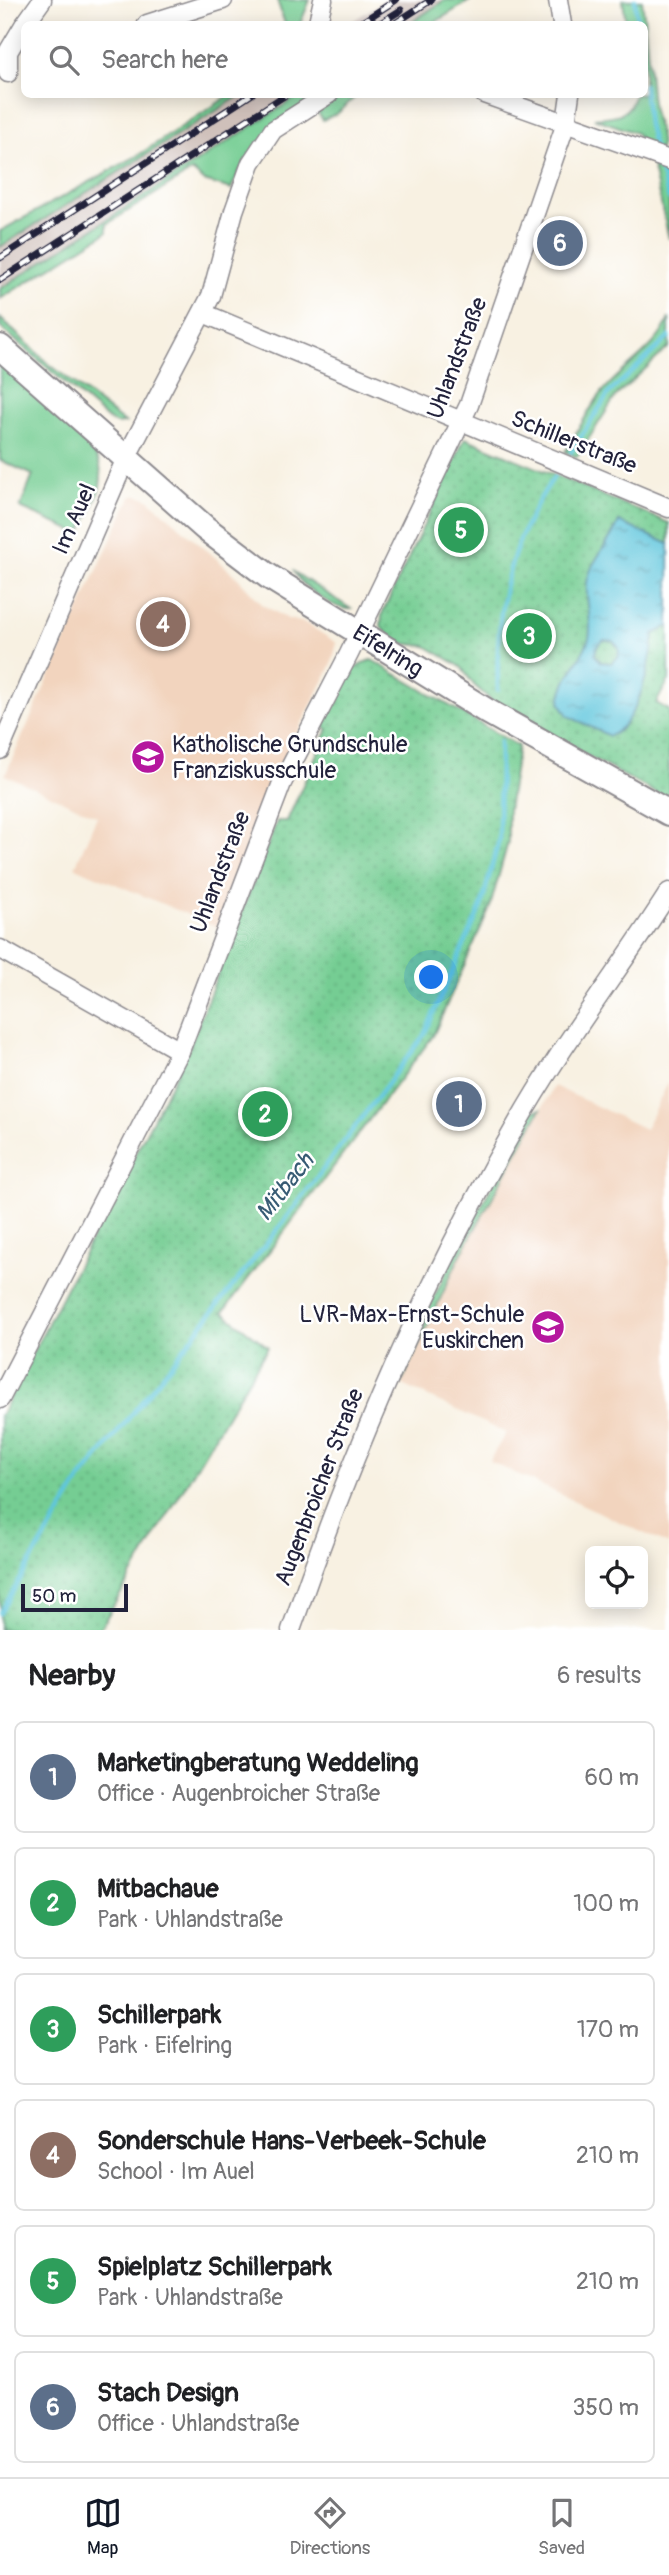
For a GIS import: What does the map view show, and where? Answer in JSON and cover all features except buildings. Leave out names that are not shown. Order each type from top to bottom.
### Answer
[{"type":"main road","name":"Eifelring","points":[[0,347],[238,555],[359,635],[669,814]]},
{"type":"street","points":[[28,21],[42,0]]},
{"type":"street","points":[[156,21],[223,0]]},
{"type":"street","points":[[318,21],[323,0]]},
{"type":"street","points":[[558,0],[562,21]]},
{"type":"street","points":[[4,74],[8,52],[21,31]]},
{"type":"street","points":[[4,74],[21,66]]},
{"type":"street","name":"Im Auel","points":[[0,750],[126,458],[214,288],[240,192],[262,144],[273,130],[323,98]]},
{"type":"street","points":[[495,98],[669,160]]},
{"type":"street","name":"Uhlandstraße","points":[[0,1399],[180,1051],[282,783],[359,635],[470,405],[566,123],[569,98]]},
{"type":"street","points":[[203,313],[461,421]]},
{"type":"street","name":"Schillerstraße","points":[[461,421],[669,508]]},
{"type":"street","name":"Augenbroicher Straße","points":[[291,1630],[355,1455],[458,1230],[538,1087],[669,892]]},
{"type":"street","points":[[0,949],[180,1051]]},
{"type":"shaded area","points":[[385,0],[445,0],[414,21],[353,21]]},
{"type":"shaded area","points":[[236,98],[295,98],[0,289],[0,247]]},
{"type":"shaded area","name":"Katholische Grundschule Franziskusschule","points":[[137,495],[147,498],[235,575],[263,605],[288,619],[305,623],[337,643],[331,666],[275,776],[217,927],[75,867],[97,816],[5,775],[131,497]]},
{"type":"shaded area","name":"LVR-Max-Ernst-Schule Euskirchen","points":[[669,1081],[669,1545],[489,1461],[506,1433],[401,1384],[458,1260],[554,1086],[645,1129]]},
{"type":"green space","points":[[277,0],[310,0],[301,21],[284,21]]},
{"type":"green space","points":[[445,0],[471,0],[437,21],[414,21]]},
{"type":"green space","points":[[623,0],[642,0],[644,21],[626,21]]},
{"type":"green space","points":[[648,59],[660,150],[642,144],[636,133],[594,118],[620,114],[629,108],[633,98],[648,98]]},
{"type":"green space","points":[[225,98],[236,98],[0,247],[0,231],[137,156]]},
{"type":"green space","points":[[295,98],[315,98],[240,170],[231,189],[204,181],[192,171],[107,224],[107,232],[0,299],[0,289]]},
{"type":"green space","points":[[337,98],[354,98],[338,113],[323,120],[318,113]]},
{"type":"green space","points":[[652,164],[669,170],[669,239]]},
{"type":"green space","points":[[0,318],[49,364],[125,423],[116,424],[106,418],[0,327]]},
{"type":"green space","points":[[669,318],[669,347],[616,396],[577,457],[565,452],[601,394],[650,347]]},
{"type":"green space","points":[[0,362],[90,448],[97,458],[101,480],[99,491],[80,534],[20,508],[33,475],[0,460]]},
{"type":"green space","points":[[465,438],[669,523],[669,680],[656,703],[669,710],[669,800],[502,710],[474,685],[461,667],[426,646],[398,643],[381,627],[382,614]]},
{"type":"green space","points":[[294,572],[351,609],[337,606],[320,596]]},
{"type":"green space","points":[[372,660],[518,746],[508,810],[508,842],[490,907],[433,1036],[223,1312],[268,1347],[99,1630],[0,1630],[0,1416],[187,1053],[277,821],[287,821],[328,729],[323,727],[341,688],[354,670]]},
{"type":"green space","points":[[541,1109],[458,1260],[401,1384],[395,1379],[448,1268],[532,1111]]},
{"type":"water","points":[[619,522],[669,544],[669,626],[654,634],[650,660],[635,707],[628,720],[609,736],[568,716],[560,702],[565,685],[589,638],[589,575]],"holes":[[[604,640],[613,641],[619,648],[618,657],[611,663],[601,662],[595,655],[597,646]]]},
{"type":"waterway","name":"Mitbach","points":[[635,0],[638,21]]},
{"type":"waterway","name":"Mitbach","points":[[645,98],[654,148]]},
{"type":"waterway","name":"Mitbach","points":[[660,167],[669,199]]},
{"type":"waterway","name":"Mitbach","points":[[571,452],[609,393],[669,337]]},
{"type":"waterway","name":"Mitbach","points":[[498,690],[499,633],[507,579],[525,528],[554,477]]},
{"type":"waterway","name":"Mitbach","points":[[0,1613],[80,1480],[288,1216],[424,1035],[481,907],[499,840],[500,742]]},
{"type":"railway","points":[[364,21],[396,0]]},
{"type":"railway","points":[[399,21],[431,0]]},
{"type":"railway","points":[[384,21],[401,10]]},
{"type":"railway","points":[[0,258],[246,98]]},
{"type":"railway","points":[[0,280],[281,98]]},
{"type":"place","name":"Stach Design","points":[[560,243]]},
{"type":"place","name":"Spielplatz Schillerpark","points":[[461,530]]},
{"type":"place","name":"Sonderschule Hans-Verbeek-Schule","points":[[163,624]]},
{"type":"place","name":"Schillerpark","points":[[529,636]]},
{"type":"place","name":"Katholische Grundschule Franziskusschule","points":[[148,757]]},
{"type":"place","name":"Marketingberatung Weddeling","points":[[459,1104]]},
{"type":"place","name":"Mitbachaue","points":[[265,1114]]},
{"type":"place","name":"LVR-Max-Ernst-Schule Euskirchen","points":[[548,1327]]}]
